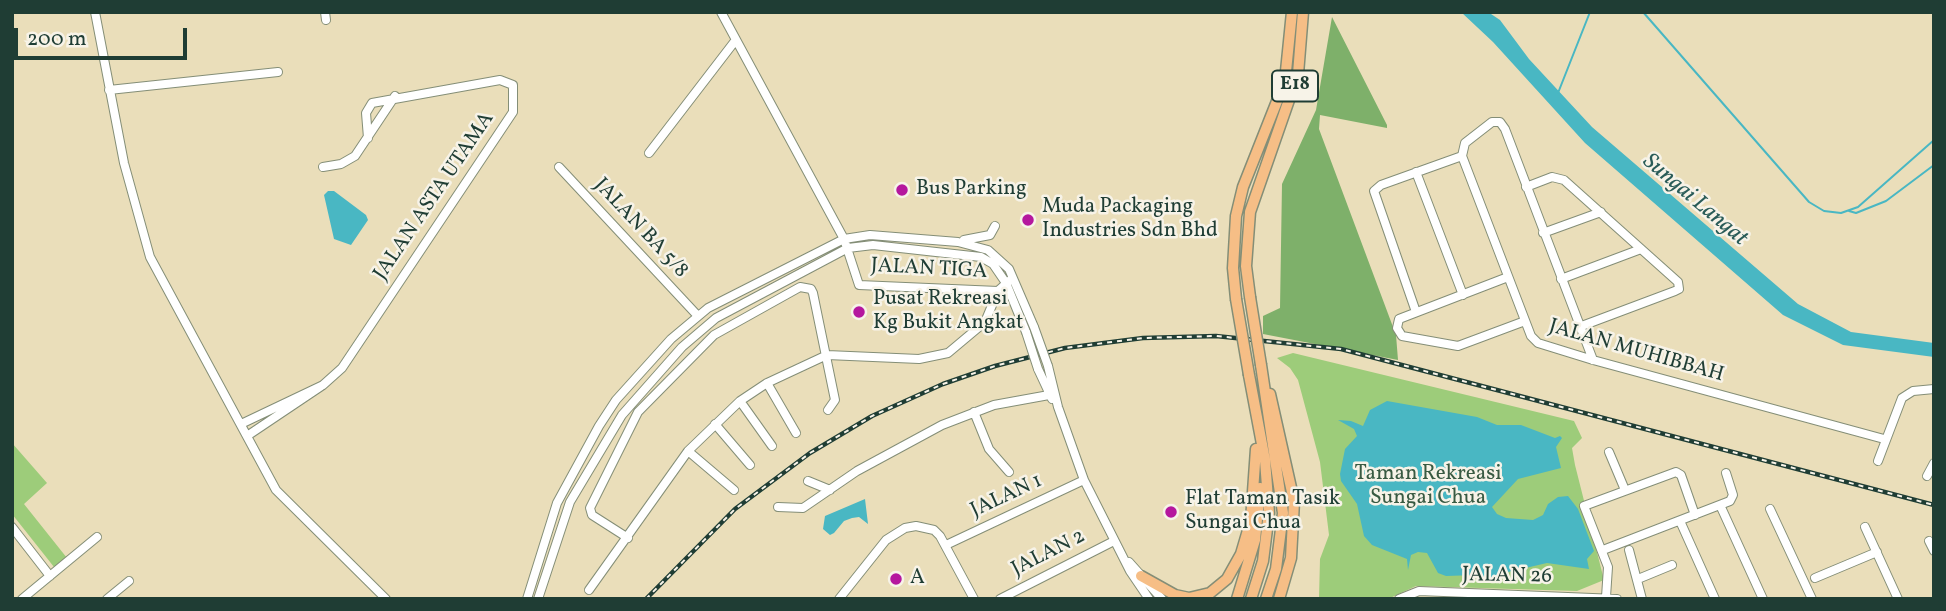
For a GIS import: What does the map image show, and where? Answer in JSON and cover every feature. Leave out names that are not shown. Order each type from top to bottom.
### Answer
[{"type":"highway","name":"E18","points":[[1251,599],[1263,561],[1269,513],[1265,460],[1236,299],[1233,268],[1236,216],[1242,187],[1285,81],[1292,12]]},
{"type":"highway","name":"E18","points":[[1266,599],[1276,569],[1283,513],[1246,266],[1251,212],[1298,74],[1303,12]]},
{"type":"highway","points":[[1261,368],[1274,404],[1294,501],[1291,558],[1279,599]]},
{"type":"highway","points":[[1141,576],[1175,595],[1189,598],[1210,593],[1227,579],[1241,554],[1251,520],[1257,423]]},
{"type":"highway","points":[[1237,599],[1252,554],[1259,518],[1260,480],[1256,449]]},
{"type":"street","points":[[95,12],[109,90],[150,257],[276,490],[386,599]]},
{"type":"street","points":[[721,12],[848,248]]},
{"type":"street","points":[[649,153],[735,41]]},
{"type":"street","points":[[109,90],[278,72]]},
{"type":"street","name":"JALAN ASTA UTAMA","points":[[247,436],[323,385],[342,368],[513,112],[513,85],[500,80],[395,96],[372,103],[367,108],[368,138]]},
{"type":"street","points":[[323,167],[349,161],[368,138],[395,96]]},
{"type":"street","points":[[1416,313],[1374,191],[1381,185],[1462,153],[1465,143],[1492,122],[1500,122],[1506,129],[1593,360]]},
{"type":"street","name":"JALAN MUHIBBAH","points":[[1462,153],[1531,337],[1538,343],[1884,439]]},
{"type":"street","name":"JALAN BA 5/8","points":[[559,167],[696,315]]},
{"type":"street","points":[[1416,172],[1463,295]]},
{"type":"street","points":[[1527,187],[1556,176],[1601,212],[1679,285],[1675,291],[1579,327]]},
{"type":"street","points":[[1544,233],[1601,212]]},
{"type":"street","points":[[958,242],[990,235],[995,226]]},
{"type":"street","points":[[527,599],[557,503],[616,400],[696,315],[844,239],[870,235],[958,242],[988,250],[1003,261],[1015,279],[1038,369],[1049,395],[1058,407]]},
{"type":"street","points":[[538,599],[570,502],[622,415],[700,328],[848,248],[873,245],[968,253],[992,264],[1006,283],[1048,366],[1058,407],[1084,480],[1144,598]]},
{"type":"street","name":"JALAN TIGA","points":[[848,248],[859,285],[998,291]]},
{"type":"street","points":[[1561,279],[1641,250]]},
{"type":"street","points":[[1508,278],[1399,319],[1397,328],[1402,336],[1448,347],[1458,346],[1525,321]]},
{"type":"street","points":[[589,590],[688,451],[740,401],[768,383],[827,355],[919,359],[948,353],[985,322],[998,291],[1015,279]]},
{"type":"street","points":[[628,538],[592,514],[590,508],[631,423],[704,343],[800,287],[811,289],[827,355],[835,400],[828,410]]},
{"type":"street","points":[[766,291],[772,302]]},
{"type":"street","points":[[768,383],[796,433]]},
{"type":"street","name":"JALAN ASTA UTAMA","points":[[241,424],[323,385]]},
{"type":"street","points":[[1878,461],[1884,439],[1906,393],[1934,389]]},
{"type":"street","points":[[778,507],[803,508],[912,439],[974,412],[1049,395]]},
{"type":"street","points":[[740,401],[772,446]]},
{"type":"street","points":[[974,412],[989,449],[1009,472]]},
{"type":"street","points":[[715,424],[750,465]]},
{"type":"street","points":[[688,451],[734,490]]},
{"type":"street","points":[[1609,452],[1625,491]]},
{"type":"street","points":[[1927,476],[1934,463]]},
{"type":"street","points":[[1606,597],[1609,572],[1603,550],[1584,506],[1678,472],[1695,515]]},
{"type":"street","points":[[1603,550],[1732,498],[1726,472]]},
{"type":"street","name":"JALAN 1","points":[[946,545],[1084,480]]},
{"type":"street","points":[[808,481],[830,490]]},
{"type":"street","points":[[1720,505],[1763,599]]},
{"type":"street","points":[[1770,509],[1812,599]]},
{"type":"street","points":[[1680,521],[1715,599]]},
{"type":"street","points":[[12,527],[16,538],[50,576]]},
{"type":"street","points":[[839,599],[895,533],[905,528],[926,527],[940,536],[974,599]]},
{"type":"street","points":[[1866,527],[1896,598]]},
{"type":"street","points":[[22,599],[97,537]]},
{"type":"street","name":"JALAN 2","points":[[1000,599],[1114,541]]},
{"type":"street","points":[[1929,541],[1934,551]]},
{"type":"street","points":[[1629,550],[1642,599]]},
{"type":"street","points":[[1815,578],[1877,552]]},
{"type":"street","points":[[1122,554],[1162,599]]},
{"type":"street","points":[[1638,579],[1672,565]]},
{"type":"street","points":[[113,597],[129,581]]},
{"type":"street","name":"JALAN 26","points":[[1399,599],[1419,591],[1455,596],[1616,599]]},
{"type":"green space","points":[[1332,17],[1387,128],[1320,115],[1319,129],[1396,335],[1398,360],[1263,334],[1263,316],[1280,308],[1282,184],[1316,110]]},
{"type":"green space","name":"Taman Rekreasi Sungai Chua","points":[[1293,353],[1574,421],[1582,438],[1572,448],[1575,465],[1604,580],[1577,591],[1416,586],[1388,599],[1319,599],[1320,559],[1329,535],[1320,462],[1298,380],[1290,368],[1277,358]]},
{"type":"green space","points":[[12,443],[47,483],[24,504],[67,558],[54,567],[12,514]]},
{"type":"water","points":[[1461,12],[1488,12],[1500,20],[1529,59],[1592,127],[1798,304],[1851,332],[1934,343],[1934,357],[1843,345],[1783,315],[1585,143],[1493,42]]},
{"type":"water","points":[[328,191],[334,191],[366,215],[368,220],[351,245],[334,239],[324,195]]},
{"type":"water","points":[[1387,401],[1477,417],[1497,425],[1521,425],[1555,438],[1560,436],[1562,438],[1556,447],[1561,468],[1518,479],[1492,507],[1497,514],[1506,518],[1533,520],[1543,515],[1548,504],[1558,497],[1568,496],[1578,509],[1594,551],[1587,559],[1589,569],[1547,563],[1504,573],[1491,579],[1476,575],[1446,576],[1438,573],[1427,553],[1418,552],[1411,555],[1408,570],[1407,559],[1372,545],[1364,536],[1357,504],[1341,481],[1340,474],[1345,449],[1357,436],[1354,429],[1338,420],[1363,426],[1370,410]]},
{"type":"water","points":[[865,499],[868,524],[859,517],[844,521],[830,535],[823,529],[825,516]]},
{"type":"waterway","points":[[1558,93],[1590,12]]},
{"type":"waterway","points":[[1643,12],[1809,202],[1824,211],[1841,213],[1858,207],[1934,140]]},
{"type":"waterway","points":[[1849,211],[1856,213],[1886,201],[1934,165]]},
{"type":"railway","points":[[646,599],[735,509],[810,453],[872,416],[943,384],[995,366],[1065,348],[1143,338],[1216,336],[1341,349],[1934,505]]},
{"type":"place","name":"Bus Parking","points":[[902,190]]},
{"type":"place","name":"Muda Packaging Industries Sdn Bhd","points":[[1028,220]]},
{"type":"place","name":"Pusat Rekreasi Kg Bukit Angkat","points":[[859,312]]},
{"type":"place","name":"Flat Taman Tasik Sungai Chua","points":[[1171,512]]},
{"type":"place","name":"A","points":[[896,579]]},
{"type":"water label","name":"Sungai Langat","points":[[1694,201]]}]
